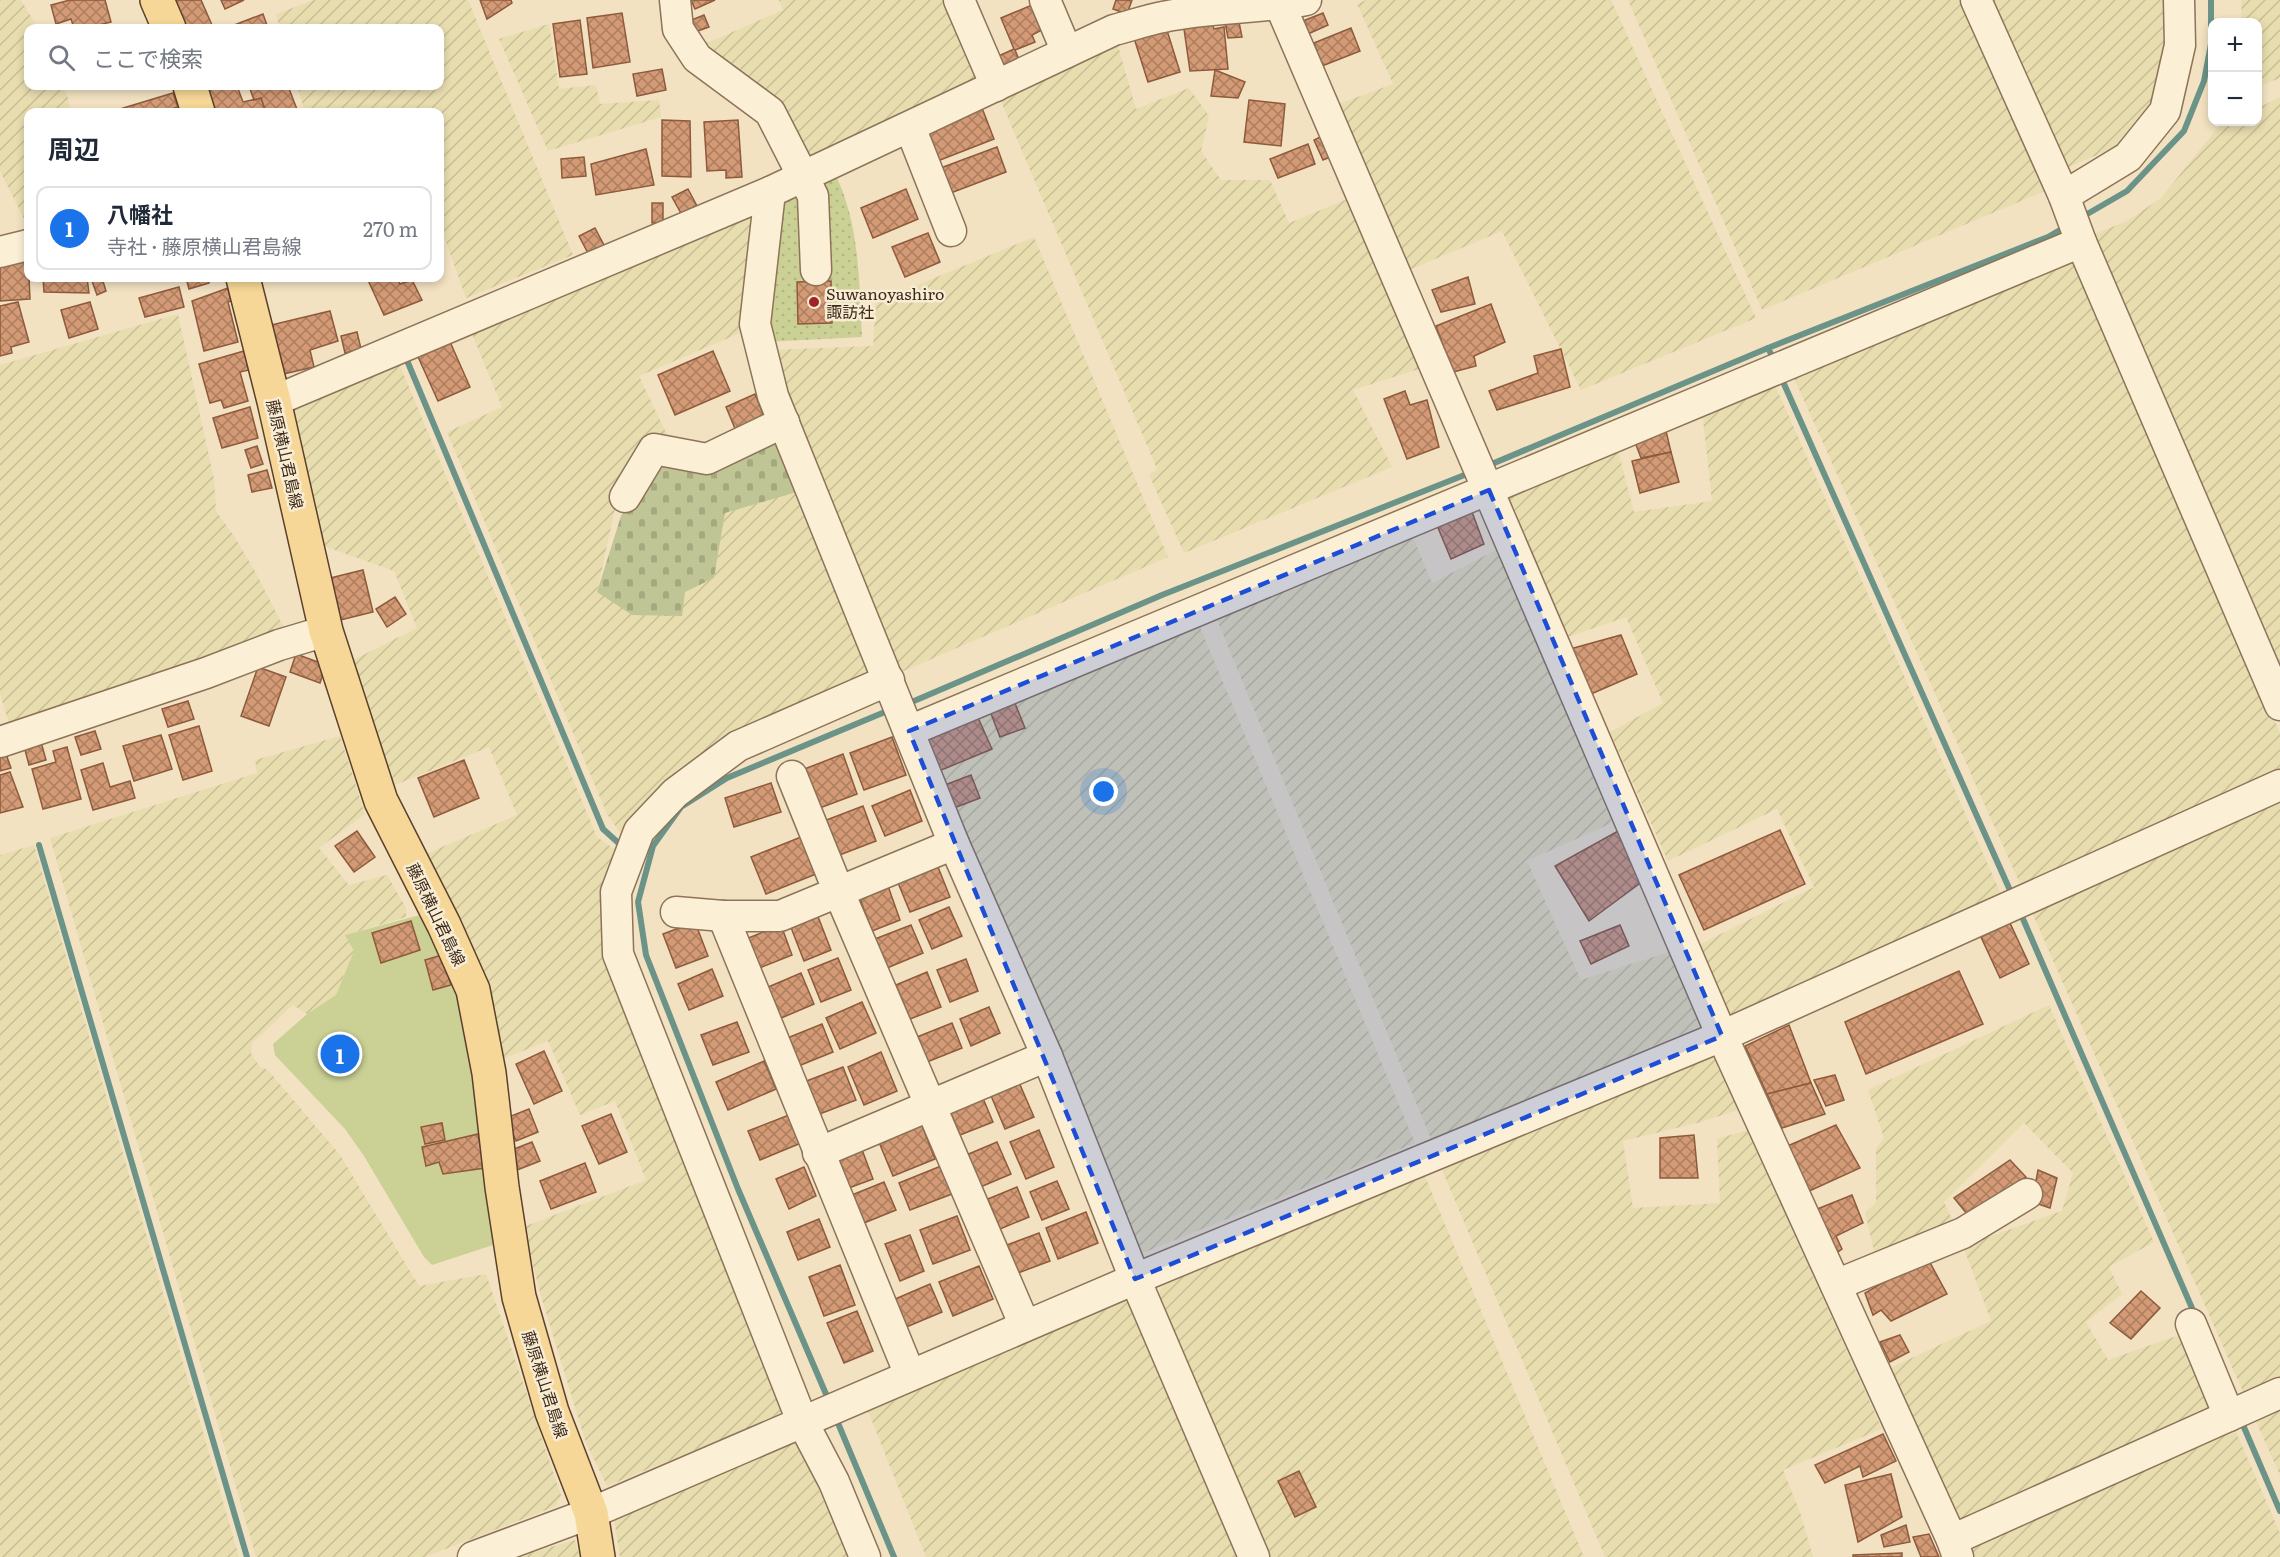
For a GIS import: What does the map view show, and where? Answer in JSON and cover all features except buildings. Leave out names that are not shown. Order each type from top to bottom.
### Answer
[{"type":"main road","points":[[157,0],[167,24]]},
{"type":"main road","points":[[191,90],[197,108]]},
{"type":"main road","name":"藤原横山君島線","points":[[244,282],[274,401],[326,631],[381,801],[444,925],[473,990],[489,1073],[502,1187],[519,1297],[552,1412],[591,1513],[598,1557]]},
{"type":"street","points":[[675,0],[678,29],[697,58],[770,112],[813,196],[816,270]]},
{"type":"street","points":[[959,0],[996,86]]},
{"type":"street","points":[[1045,0],[1067,52]]},
{"type":"street","points":[[1976,0],[2064,196],[2081,242],[2280,705]]},
{"type":"street","points":[[2064,196],[2128,157],[2165,111],[2180,45],[2179,0]]},
{"type":"street","points":[[274,401],[803,178],[1114,30],[1164,17],[1288,2],[1471,449],[1722,1036],[1955,1548],[2280,1393]]},
{"type":"street","points":[[910,127],[951,231]]},
{"type":"street","points":[[770,192],[755,324],[773,396],[954,844],[1047,1056],[1135,1279],[1254,1557]]},
{"type":"street","points":[[908,726],[1489,490],[2081,242]]},
{"type":"street","points":[[0,252],[24,246]]},
{"type":"street","points":[[625,497],[654,449],[707,459],[784,422]]},
{"type":"street","points":[[0,742],[206,673],[279,645],[326,631]]},
{"type":"street","points":[[865,1557],[834,1482],[802,1421],[618,954],[616,892],[639,831],[675,793],[738,746],[889,680]]},
{"type":"street","points":[[792,776],[929,1106],[1025,1326]]},
{"type":"street","points":[[473,1557],[591,1513],[1135,1279],[1722,1036],[2280,785]]},
{"type":"street","points":[[676,912],[723,916],[780,916],[838,890],[954,844]]},
{"type":"street","points":[[723,916],[910,1375]]},
{"type":"street","points":[[818,1153],[1047,1056]]},
{"type":"street","points":[[1836,1285],[1964,1233],[2027,1194]]},
{"type":"street","points":[[2191,1324],[2229,1416]]},
{"type":"highlighted area","points":[[1489,490],[1722,1036],[1135,1279],[909,731]]},
{"type":"shaded area","points":[[0,0],[21,0],[36,24],[24,24],[24,90],[65,90],[71,108],[24,108],[24,219],[0,171]]},
{"type":"shaded area","points":[[314,0],[468,0],[573,255],[466,298],[444,236],[444,108],[304,108],[298,90],[444,90],[444,24],[279,24],[276,14]]},
{"type":"shaded area","points":[[779,0],[943,0],[978,78],[812,161],[772,103],[702,45],[783,10]]},
{"type":"shaded area","points":[[1366,0],[1611,0],[1756,318],[1581,390],[1502,231],[1409,270],[1333,106],[1393,84],[1357,4]]},
{"type":"shaded area","points":[[1628,0],[1963,0],[2047,190],[1762,310]]},
{"type":"shaded area","points":[[1984,0],[2173,0],[2173,37],[2148,116],[2122,144],[2060,171]]},
{"type":"shaded area","points":[[2241,0],[2280,0],[2280,78],[2262,85],[2262,18],[2242,18]]},
{"type":"shaded area","points":[[549,24],[559,89],[596,85],[600,104],[659,100],[661,117],[548,151],[499,39]]},
{"type":"shaded area","points":[[1117,42],[1136,109],[1189,88],[1209,116],[1201,151],[1221,180],[1270,180],[1289,223],[1350,198],[1422,368],[1353,390],[1392,467],[1184,553],[1149,475],[1157,469],[1000,99]]},
{"type":"shaded area","points":[[2280,97],[2280,669],[2092,235],[2127,221],[2161,198],[2219,126],[2262,126],[2262,106]]},
{"type":"shaded area","points":[[759,208],[745,331],[639,376],[669,439],[618,494],[597,592],[685,592],[714,578],[725,512],[800,491],[875,677],[717,746],[679,768],[647,801],[621,834],[607,814],[447,432],[502,407],[470,329]]},
{"type":"shaded area","points":[[1034,237],[1168,557],[899,673],[771,350],[873,346],[876,302]]},
{"type":"shaded area","points":[[2078,256],[2280,733],[2280,769],[2021,886],[1794,378]]},
{"type":"shaded area","points":[[178,314],[214,479],[216,511],[256,573],[285,630],[10,728],[0,693],[0,365]]},
{"type":"shaded area","points":[[398,361],[597,837],[614,849],[603,900],[785,1401],[783,1414],[607,1486],[586,1443],[541,1296],[523,1227],[646,1180],[615,1101],[580,1115],[548,1041],[503,1059],[495,1017],[479,971],[421,856],[517,815],[489,747],[390,787],[349,662],[417,628],[394,571],[318,544],[290,411],[296,403]]},
{"type":"shaded area","points":[[1774,383],[2001,894],[1729,1020],[1697,946],[1814,887],[1777,809],[1668,861],[1610,732],[1663,703],[1626,617],[1568,637],[1506,494],[1617,447],[1634,512],[1712,501],[1702,411]]},
{"type":"shaded area","points":[[1412,535],[1432,583],[1498,549],[1612,823],[1527,861],[1581,980],[1669,952],[1701,1026],[1431,1139],[1215,615]]},
{"type":"shaded area","points":[[1198,622],[1415,1143],[1138,1255],[923,732]]},
{"type":"shaded area","points":[[340,736],[365,814],[319,848],[349,885],[387,875],[406,908],[406,917],[346,935],[354,951],[336,995],[307,1014],[293,1005],[252,1043],[251,1054],[260,1067],[268,1070],[340,1155],[419,1286],[486,1274],[561,1495],[556,1506],[425,1557],[256,1557],[50,838],[257,773],[255,760]]},
{"type":"shaded area","points":[[2280,798],[2280,1378],[2244,1394],[2030,908]]},
{"type":"shaded area","points":[[34,845],[239,1557],[0,1557],[0,855]]},
{"type":"shaded area","points":[[2049,1005],[2154,1242],[2109,1267],[2122,1294],[2086,1322],[2108,1360],[2185,1333],[2219,1409],[1960,1524],[1888,1369],[1991,1321],[1963,1246],[2062,1211],[2073,1173],[2024,1123],[1944,1202],[1957,1230],[1876,1260],[1865,1212],[1876,1203],[1876,1149],[1884,1138],[1868,1090]]},
{"type":"shaded area","points":[[1706,1056],[1719,1060],[1738,1110],[1701,1122],[1623,1141],[1633,1208],[1720,1203],[1717,1139],[1747,1130],[1882,1429],[1783,1470],[1800,1512],[1813,1557],[1605,1557],[1440,1165]]},
{"type":"shaded area","points":[[1424,1174],[1584,1557],[1263,1557],[1156,1301],[1162,1286]]},
{"type":"shaded area","points":[[1124,1297],[1134,1306],[1240,1557],[926,1557],[866,1406]]},
{"type":"shaded area","points":[[2280,1405],[2280,1475],[2254,1417]]},
{"type":"shaded area","points":[[2233,1425],[2280,1533],[2280,1557],[1969,1557],[1964,1545]]},
{"type":"shaded area","points":[[788,1443],[800,1445],[848,1557],[620,1557],[613,1513]]},
{"type":"shaded area","points":[[575,1540],[580,1557],[517,1557]]},
{"type":"green space","points":[[832,168],[848,208],[853,229],[859,272],[862,337],[764,342],[773,194]]},
{"type":"green space","points":[[774,433],[800,491],[725,513],[714,578],[685,592],[682,616],[632,615],[597,592],[621,516],[656,454]]},
{"type":"green space","points":[[420,915],[456,991],[469,1047],[478,1105],[493,1245],[432,1265],[424,1257],[364,1156],[345,1129],[275,1055],[273,1044],[307,1014],[336,995],[354,951],[345,935]]},
{"type":"waterway","points":[[2082,217],[2127,191],[2184,131],[2204,81],[2211,44],[2211,0]]},
{"type":"waterway","points":[[1774,360],[1768,348],[2048,237],[2065,227]]},
{"type":"waterway","points":[[1487,466],[1768,348]]},
{"type":"waterway","points":[[406,358],[603,829],[624,848]]},
{"type":"waterway","points":[[1780,375],[2013,897]]},
{"type":"waterway","points":[[907,704],[1162,595],[1472,472]]},
{"type":"waterway","points":[[829,1401],[738,1189],[646,955],[638,902],[653,846],[681,807],[727,778],[892,709]]},
{"type":"waterway","points":[[39,845],[247,1557]]},
{"type":"waterway","points":[[2020,912],[2195,1315]]},
{"type":"waterway","points":[[835,1416],[894,1557]]},
{"type":"waterway","points":[[2240,1418],[2280,1511]]},
{"type":"place","name":"Suwanoyashiro 諏訪社","points":[[814,302]]},
{"type":"place","name":"八幡社","points":[[340,1054]]}]
